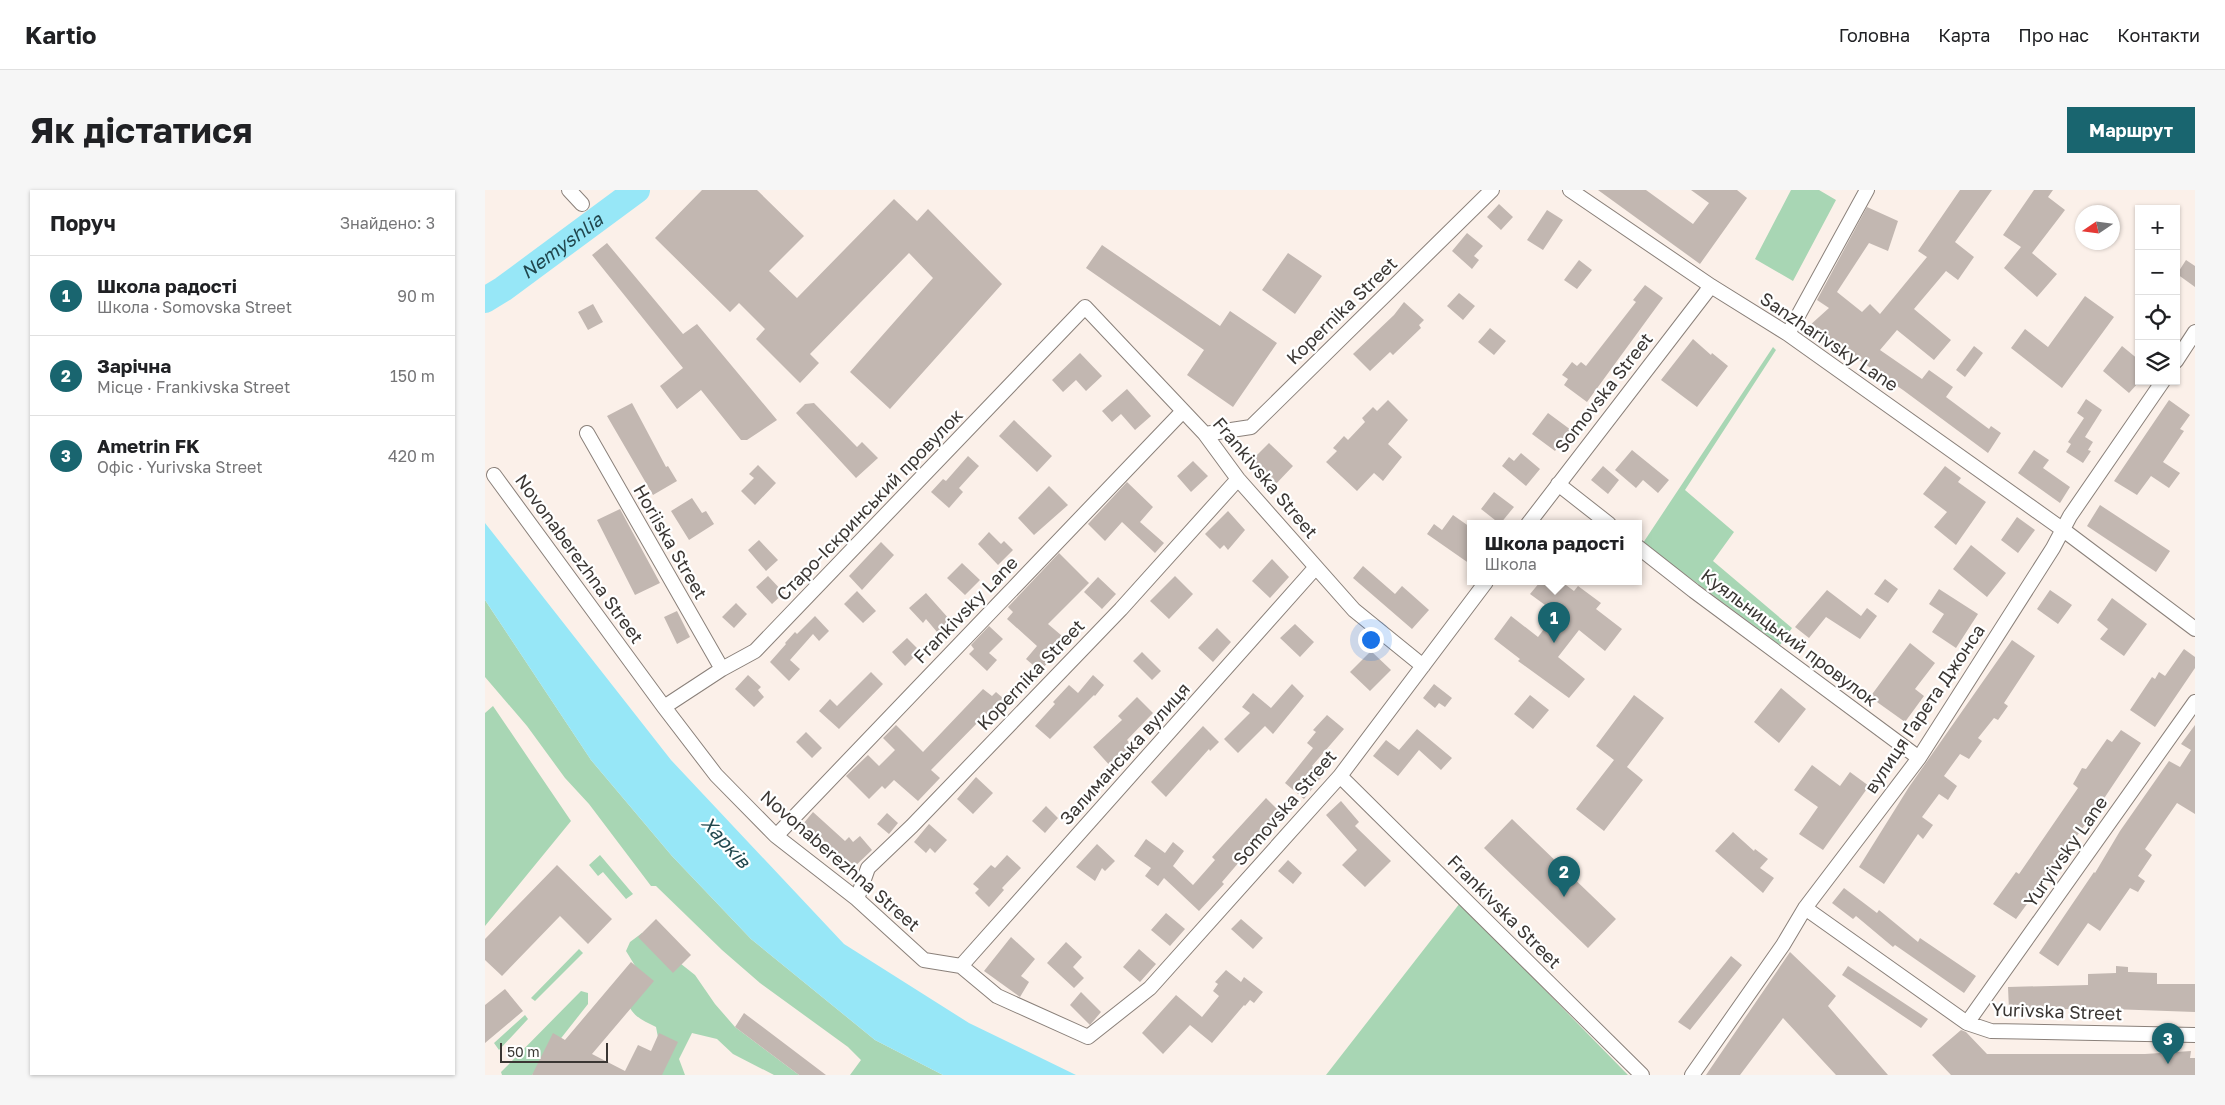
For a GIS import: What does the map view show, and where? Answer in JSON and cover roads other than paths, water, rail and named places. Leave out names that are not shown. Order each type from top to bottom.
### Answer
[{"type":"street","points":[[569,190],[582,204]]},
{"type":"street","name":"Kopernika Street","points":[[1205,434],[1251,427],[1493,190]]},
{"type":"street","name":"Sanzharivsky Lane","points":[[1570,190],[1711,286],[1788,334],[2062,529],[2195,629]]},
{"type":"street","points":[[1788,334],[1867,190]]},
{"type":"street","name":"Somovska Street","points":[[1531,520],[1711,286]]},
{"type":"street","name":"Frankivska Street","points":[[1085,307],[1205,434],[1238,479],[1354,610],[1423,666]]},
{"type":"street","name":"Старо-Іскринський провулок","points":[[664,707],[722,669],[755,651],[1085,307]]},
{"type":"street","points":[[2180,355],[2195,332]]},
{"type":"street","name":"вулиця Ґарета Джонса","points":[[1692,1075],[1783,945],[1805,908],[1919,758],[2053,548],[2062,529],[2160,385]]},
{"type":"street","name":"Frankivsky Lane","points":[[776,836],[1183,411]]},
{"type":"street","name":"Horiiska Street","points":[[587,433],[722,669]]},
{"type":"street","name":"Novonaberezhna Street","points":[[494,475],[664,707],[717,775],[776,836],[857,899],[924,960],[961,966]]},
{"type":"street","name":"Kopernika Street","points":[[857,899],[868,868],[912,826],[1121,609],[1238,479]]},
{"type":"street","points":[[1558,484],[1604,520]]},
{"type":"street","name":"Куяльницький провулок","points":[[1642,550],[1693,591],[1919,758]]},
{"type":"street","name":"Залиманська вулиця","points":[[961,966],[1316,566]]},
{"type":"street","name":"Somovska Street","points":[[961,966],[997,996],[1088,1037],[1150,988],[1340,776],[1483,585]]},
{"type":"street","name":"Yuryivsky Lane","points":[[1967,1023],[2195,702]]},
{"type":"street","name":"Frankivska Street","points":[[1340,776],[1642,1075]]},
{"type":"street","name":"Yurivska Street","points":[[1805,908],[1967,1023],[1991,1031],[2195,1034]]},
{"type":"water","name":"Харків","points":[[485,523],[671,760],[844,944],[969,1023],[1076,1075],[943,1075],[875,1040],[751,939],[672,856],[591,760],[485,600]]},
{"type":"waterway","name":"Nemyshlia","points":[[485,300],[503,289],[637,190]]},
{"type":"place","name":"Школа радості","points":[[1554,643]]},
{"type":"place","name":"Зарічна","points":[[1564,897]]},
{"type":"place","name":"Ametrin FK","points":[[2168,1064]]}]
